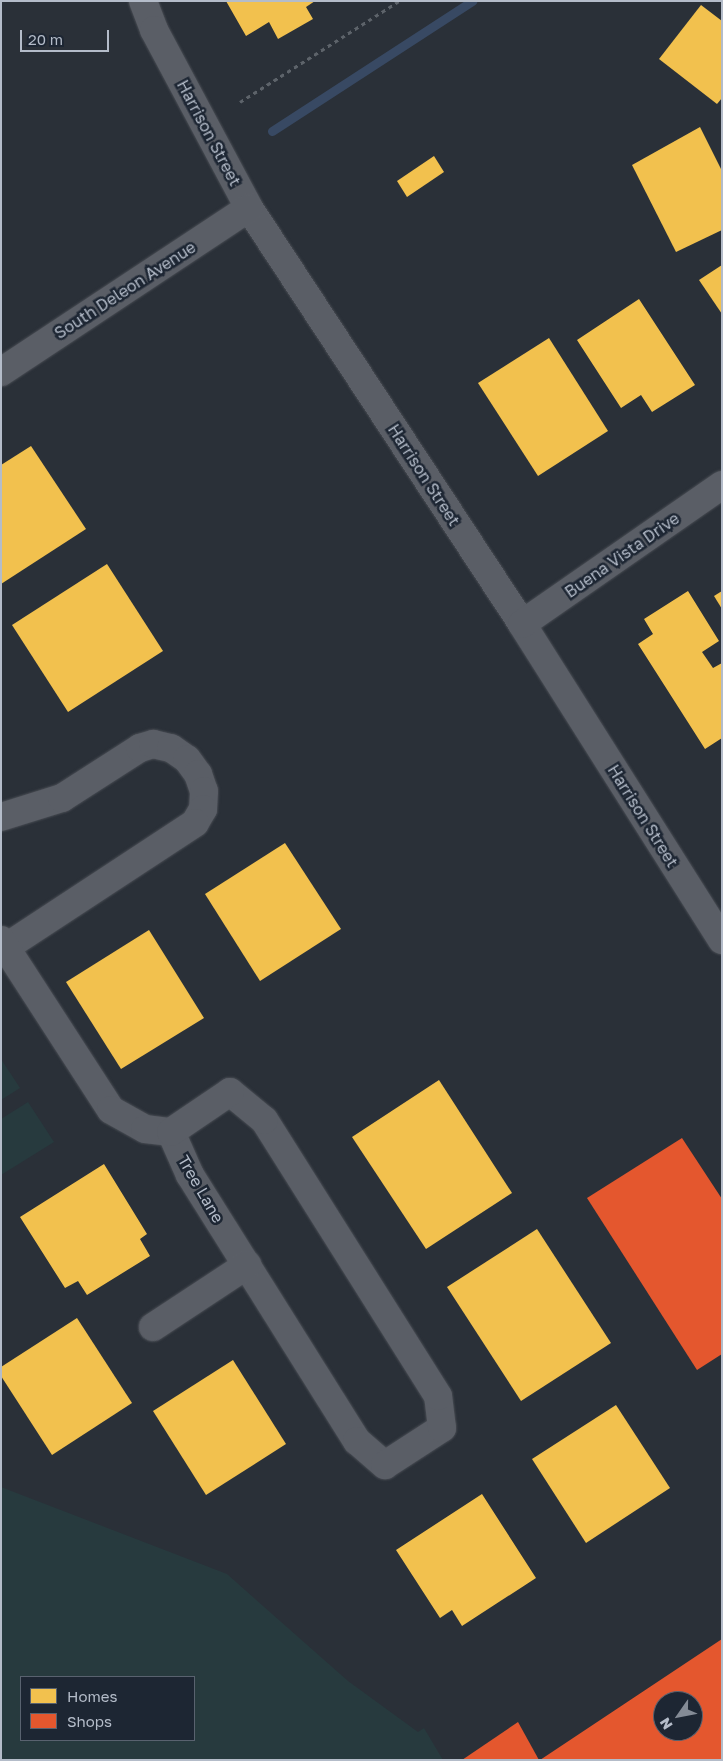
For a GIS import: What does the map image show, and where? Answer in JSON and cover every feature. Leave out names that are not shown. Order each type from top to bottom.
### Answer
[{"type":"street","name":"Harrison Street","points":[[143,1],[154,30],[249,208],[522,624],[722,940]]},
{"type":"street","name":"South Deleon Avenue","points":[[1,372],[249,208]]},
{"type":"street","name":"Buena Vista Drive","points":[[522,624],[722,485]]},
{"type":"street","points":[[1,817],[62,798],[140,748],[153,744],[171,748],[187,759],[198,774],[204,791],[203,810],[195,823],[3,944],[111,1110],[145,1128],[171,1132]]},
{"type":"street","name":"Tree Lane","points":[[230,1092],[264,1120],[438,1396],[442,1428],[385,1465],[358,1441],[190,1175],[171,1132],[230,1092]]},
{"type":"street","points":[[153,1327],[247,1265]]},
{"type":"path","points":[[240,102],[399,1]]},
{"type":"green space","points":[[1,1059],[20,1088],[1,1100]]},
{"type":"green space","points":[[28,1102],[54,1142],[1,1175],[1,1119]]},
{"type":"green space","points":[[1,1487],[227,1574],[348,1681],[418,1732],[424,1728],[443,1760],[1,1760]]},
{"type":"building: Homes","points":[[226,1],[315,1],[306,7],[313,19],[278,39],[269,22],[246,36]]},
{"type":"building: Homes","points":[[701,5],[722,21],[722,98],[717,104],[659,59]]},
{"type":"building: Homes","points":[[700,127],[722,171],[722,230],[676,252],[632,165]]},
{"type":"building: Homes","points":[[434,156],[444,172],[407,197],[397,181]]},
{"type":"building: Homes","points":[[722,265],[722,314],[699,280]]},
{"type":"building: Homes","points":[[639,299],[695,385],[652,412],[641,395],[621,408],[577,340]]},
{"type":"building: Homes","points":[[549,338],[608,431],[538,476],[478,383]]},
{"type":"building: Homes","points":[[31,446],[86,529],[1,584],[1,465]]},
{"type":"building: Homes","points":[[107,564],[163,651],[68,712],[12,625]]},
{"type":"building: Homes","points":[[688,591],[719,641],[702,652],[713,668],[722,663],[722,738],[705,749],[638,644],[653,634],[644,619]]},
{"type":"building: Homes","points":[[722,591],[722,609],[714,596]]},
{"type":"building: Homes","points":[[285,843],[341,929],[260,981],[205,894]]},
{"type":"building: Homes","points":[[149,930],[204,1018],[121,1069],[66,982]]},
{"type":"building: Homes","points":[[439,1080],[512,1193],[426,1249],[352,1137]]},
{"type":"building: Homes","points":[[104,1164],[147,1234],[140,1239],[150,1256],[87,1295],[78,1281],[65,1288],[20,1217]]},
{"type":"building: Homes","points":[[537,1229],[611,1343],[521,1401],[447,1287]]},
{"type":"building: Homes","points":[[77,1318],[132,1403],[52,1455],[1,1376],[1,1367]]},
{"type":"building: Homes","points":[[233,1360],[286,1444],[206,1495],[153,1411]]},
{"type":"building: Homes","points":[[616,1405],[670,1488],[586,1543],[532,1459]]},
{"type":"building: Homes","points":[[482,1494],[536,1578],[462,1626],[452,1610],[440,1618],[396,1550]]},
{"type":"building: Shops","points":[[682,1138],[722,1199],[722,1354],[697,1370],[587,1198]]},
{"type":"building: Shops","points":[[722,1639],[722,1760],[540,1760]]},
{"type":"building: Shops","points":[[518,1722],[539,1760],[462,1760]]},
{"type":"waterway","points":[[272,131],[472,1]]}]
